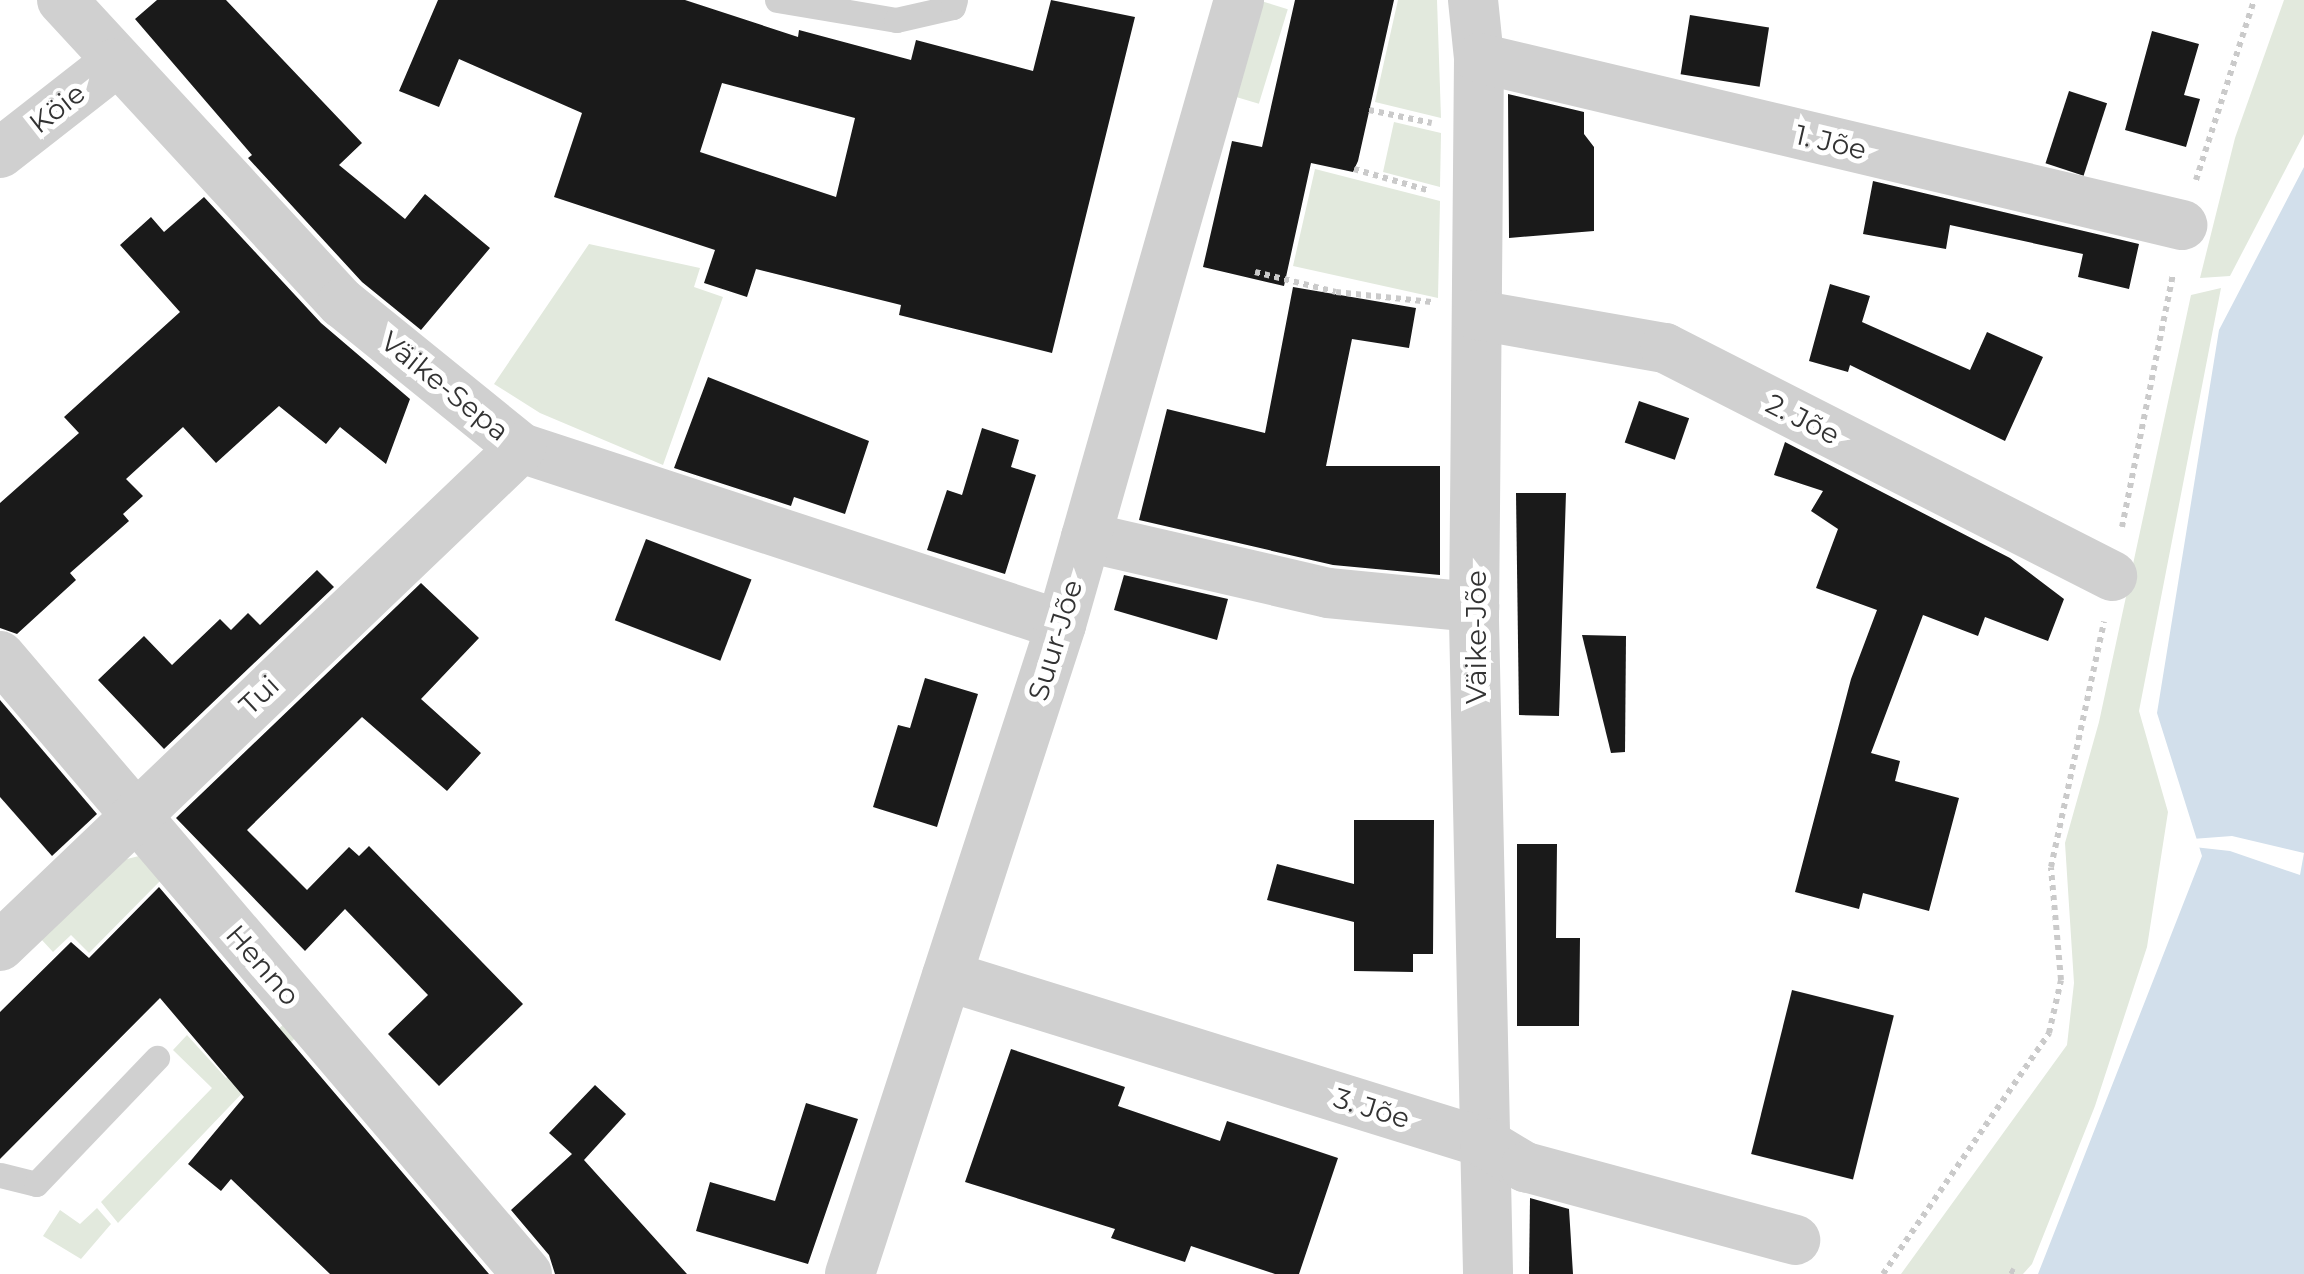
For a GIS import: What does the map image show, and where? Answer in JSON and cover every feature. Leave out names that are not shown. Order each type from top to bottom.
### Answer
[{"type":"street","name":"Väike-Sepa","points":[[62,0],[114,64],[342,303],[521,448],[1061,625]]},
{"type":"street","name":"Suur-Jõe","points":[[850,1274],[1061,625],[1238,0]]},
{"type":"street","name":"Väike-Jõe","points":[[1473,0],[1480,58],[1463,309],[1474,607],[1488,1274]]},
{"type":"street","name":"1. Jõe","points":[[1480,58],[2182,226]]},
{"type":"street","name":"Köie","points":[[0,153],[114,64]]},
{"type":"street","name":"2. Jõe","points":[[1463,309],[1665,348],[2112,576]]},
{"type":"street","name":"Tui","points":[[0,946],[132,814],[521,448]]},
{"type":"street","points":[[1086,538],[1328,592],[1474,607]]},
{"type":"street","name":"Henno","points":[[0,656],[527,1274]]},
{"type":"street","name":"3. Jõe","points":[[948,976],[1485,1143],[1525,1167],[1796,1240]]},
{"type":"lane","points":[[777,0],[896,20],[954,7],[956,0]]},
{"type":"lane","points":[[0,1174],[36,1184],[156,1058]]},
{"type":"path","points":[[1884,1274],[2049,1033],[2061,980],[2050,866],[2182,226],[2254,0]]},
{"type":"path","points":[[1369,110],[1448,126]]},
{"type":"path","points":[[1354,169],[1448,196]]},
{"type":"path","points":[[1255,272],[1336,292],[1463,309]]},
{"type":"shaded area","points":[[1398,0],[1437,0],[1441,118],[1375,102]]},
{"type":"shaded area","points":[[2284,0],[2304,0],[2304,134],[2230,276],[2200,278],[2235,138]]},
{"type":"shaded area","points":[[1261,1],[1288,9],[1259,104],[1232,96]]},
{"type":"shaded area","points":[[1394,122],[1441,133],[1440,187],[1383,172]]},
{"type":"shaded area","points":[[2304,167],[2304,1274],[2038,1274],[2202,856],[2157,713],[2219,330]]},
{"type":"shaded area","points":[[1315,169],[1440,201],[1438,298],[1293,266]]},
{"type":"shaded area","points":[[589,244],[700,268],[694,287],[723,297],[663,465],[540,413],[494,384]]},
{"type":"shaded area","points":[[2221,288],[2139,711],[2168,812],[2147,947],[2095,1106],[2032,1264],[2023,1274],[1901,1274],[2067,1045],[2074,983],[2065,843],[2099,722],[2191,295]]},
{"type":"shaded area","points":[[139,856],[164,877],[89,953],[71,935],[53,952],[41,939],[123,860]]},
{"type":"shaded area","points":[[286,1022],[296,1037],[118,1223],[101,1202],[212,1088],[173,1050],[187,1035],[226,1078]]},
{"type":"shaded area","points":[[97,1208],[111,1224],[81,1259],[43,1236],[60,1210],[80,1224]]},
{"type":"pier","points":[[2232,836],[2304,853],[2300,875],[2230,851],[2194,847],[2192,839]]},
{"type":"building","points":[[157,0],[226,0],[362,143],[339,165],[405,219],[425,194],[490,248],[421,330],[362,282],[248,158],[252,155],[135,19]]},
{"type":"building","points":[[438,0],[685,0],[798,37],[799,30],[911,60],[916,40],[1033,71],[1051,0],[1135,17],[1052,353],[899,315],[901,305],[756,269],[747,297],[704,283],[715,250],[554,197],[582,113],[459,59],[439,107],[399,91]],"holes":[[[722,83],[855,118],[836,197],[700,152]]]},
{"type":"building","points":[[1295,0],[1394,0],[1358,161],[1353,172],[1311,163],[1284,286],[1203,267],[1232,141],[1262,147]]},
{"type":"building","points":[[1690,15],[1769,28],[1760,87],[1681,74]]},
{"type":"building","points":[[2152,31],[2199,44],[2184,95],[2200,99],[2186,147],[2125,130]]},
{"type":"building","points":[[2069,91],[2107,103],[2084,176],[2046,163]]},
{"type":"building","points":[[1508,94],[1584,112],[1584,134],[1594,147],[1594,231],[1509,238]]},
{"type":"building","points":[[1873,181],[2139,244],[2129,289],[2078,277],[2083,254],[1950,225],[1946,249],[1863,234]]},
{"type":"building","points":[[204,197],[321,323],[410,399],[386,464],[340,427],[326,444],[279,406],[216,463],[183,427],[126,479],[143,496],[123,514],[129,521],[70,573],[76,580],[17,634],[0,628],[0,503],[79,433],[64,417],[180,312],[120,245],[151,217],[164,232]]},
{"type":"building","points":[[1830,284],[1870,296],[1862,322],[1970,370],[1987,332],[2043,357],[2005,441],[1850,365],[1848,372],[1809,361]]},
{"type":"building","points":[[1293,287],[1416,308],[1409,348],[1352,339],[1326,466],[1440,466],[1440,575],[1333,565],[1139,520],[1167,409],[1265,433]]},
{"type":"building","points":[[708,377],[869,441],[845,514],[794,497],[791,506],[674,468]]},
{"type":"building","points":[[1639,401],[1689,418],[1675,460],[1625,443]]},
{"type":"building","points":[[982,428],[1019,440],[1011,467],[1036,475],[1005,574],[927,550],[947,490],[962,495]]},
{"type":"building","points":[[1785,442],[2010,558],[2064,599],[2048,641],[1985,617],[1978,636],[1923,615],[1871,753],[1900,761],[1895,781],[1959,798],[1929,911],[1863,893],[1859,909],[1795,892],[1851,679],[1877,610],[1816,588],[1838,529],[1811,511],[1823,491],[1774,475]]},
{"type":"building","points":[[1516,493],[1566,493],[1559,716],[1519,715]]},
{"type":"building","points":[[646,539],[751,579],[720,661],[615,620]]},
{"type":"building","points":[[317,570],[334,587],[164,749],[98,680],[144,636],[172,665],[220,619],[231,630],[248,613],[260,625]]},
{"type":"building","points":[[1124,575],[1228,599],[1217,640],[1114,610]]},
{"type":"building","points":[[421,583],[479,638],[421,699],[481,753],[447,791],[362,717],[247,830],[307,890],[349,847],[359,856],[369,846],[523,1004],[439,1086],[388,1034],[428,995],[345,909],[305,951],[176,818]]},
{"type":"building","points":[[1582,635],[1626,636],[1625,752],[1611,753]]},
{"type":"building","points":[[925,678],[978,694],[937,827],[873,807],[898,725],[910,728]]},
{"type":"building","points":[[0,700],[97,814],[52,856],[0,797]]},
{"type":"building","points":[[1354,820],[1434,820],[1433,954],[1413,954],[1413,972],[1354,971],[1354,922],[1267,900],[1277,864],[1354,884]]},
{"type":"building","points":[[1517,844],[1557,844],[1556,938],[1580,938],[1579,1026],[1517,1026]]},
{"type":"building","points":[[159,887],[489,1274],[330,1274],[231,1179],[221,1191],[188,1164],[244,1097],[160,998],[0,1159],[0,1012],[71,942],[89,958]]},
{"type":"building","points":[[1792,990],[1894,1015],[1853,1179],[1751,1154]]},
{"type":"building","points":[[1011,1049],[1125,1087],[1118,1106],[1220,1141],[1227,1121],[1338,1158],[1299,1274],[1275,1274],[1191,1246],[1185,1262],[1111,1238],[1115,1229],[965,1182]]},
{"type":"building","points":[[595,1085],[626,1114],[584,1160],[687,1274],[555,1274],[549,1255],[511,1210],[572,1154],[549,1133]]},
{"type":"building","points":[[806,1103],[858,1119],[808,1264],[696,1231],[710,1182],[775,1201]]},
{"type":"building","points":[[1530,1198],[1569,1209],[1573,1274],[1529,1274]]}]
